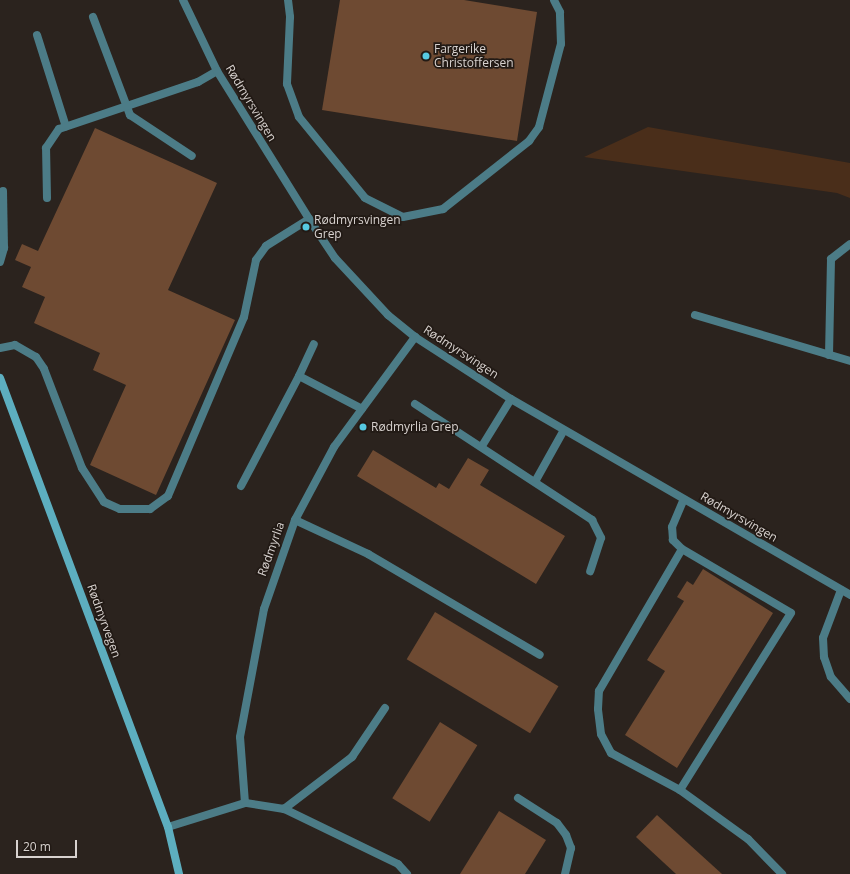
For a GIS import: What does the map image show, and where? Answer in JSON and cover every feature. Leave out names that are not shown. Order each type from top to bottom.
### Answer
[{"type":"street","name":"Rødmyrsvingen","points":[[183,0],[217,71],[335,258],[360,286],[415,337],[511,399],[850,595]]},
{"type":"street","points":[[288,0],[290,17],[287,84],[299,117],[365,198],[403,217],[423,216],[449,206],[529,141],[539,126],[561,44],[560,12],[554,0]]},
{"type":"street","points":[[93,17],[124,107],[137,123],[192,156]]},
{"type":"street","points":[[37,35],[66,127]]},
{"type":"street","points":[[47,198],[46,148],[58,130],[198,82],[217,71]]},
{"type":"street","points":[[0,262],[4,248],[3,191]]},
{"type":"street","points":[[0,348],[15,345],[24,349],[40,363],[82,468],[104,502],[120,509],[150,509],[162,504],[174,482],[244,317],[256,260],[266,246],[309,219]]},
{"type":"street","points":[[829,355],[832,259],[838,250],[850,244]]},
{"type":"street","points":[[695,315],[850,361]]},
{"type":"street","name":"Rødmyrlia","points":[[246,803],[240,737],[243,710],[264,609],[295,520],[315,480],[362,409],[415,337]]},
{"type":"street","points":[[241,486],[299,376],[314,344]]},
{"type":"street","points":[[299,376],[362,409]]},
{"type":"street","name":"Rødmyrvegen","points":[[0,378],[168,827],[179,874]]},
{"type":"street","points":[[482,446],[511,399]]},
{"type":"street","points":[[415,404],[578,508],[599,530],[601,538],[590,571]]},
{"type":"street","points":[[536,480],[564,430]]},
{"type":"street","points":[[680,790],[791,613],[682,549],[673,540],[672,528],[684,499]]},
{"type":"street","points":[[295,520],[368,554],[540,655]]},
{"type":"street","points":[[682,549],[600,691],[598,709],[601,734],[611,753],[680,790],[748,839],[782,874]]},
{"type":"street","points":[[841,590],[823,638],[824,657],[831,677],[850,699]]},
{"type":"street","points":[[284,809],[352,757],[385,708]]},
{"type":"street","points":[[518,798],[556,823],[566,835],[571,848],[565,874]]},
{"type":"street","points":[[168,827],[246,803],[284,809],[398,864],[407,874]]},
{"type":"shaded area","points":[[648,127],[850,163],[850,198],[837,193],[584,157]]},
{"type":"building","points":[[340,0],[464,0],[537,12],[517,141],[322,110]]},
{"type":"building","points":[[95,128],[217,183],[168,290],[235,320],[156,495],[90,465],[126,385],[93,370],[100,353],[34,323],[45,297],[22,287],[31,267],[15,260],[22,244],[38,251]]},
{"type":"building","points":[[373,450],[436,488],[439,483],[449,489],[468,458],[489,470],[480,485],[565,536],[536,584],[357,476]]},
{"type":"building","points":[[703,569],[773,613],[677,768],[625,735],[665,671],[647,660],[684,601],[677,597],[687,581],[693,585]]},
{"type":"building","points":[[435,612],[558,686],[530,733],[407,659]]},
{"type":"building","points":[[440,722],[477,745],[430,822],[392,798]]},
{"type":"building","points":[[499,811],[546,840],[525,874],[460,874]]},
{"type":"building","points":[[657,815],[722,874],[676,874],[636,837]]},
{"type":"place","name":"Fargerike Christoffersen","points":[[426,56]]},
{"type":"place","name":"Rødmyrsvingen Grep","points":[[306,227]]},
{"type":"place","name":"Rødmyrlia Grep","points":[[363,427]]}]
